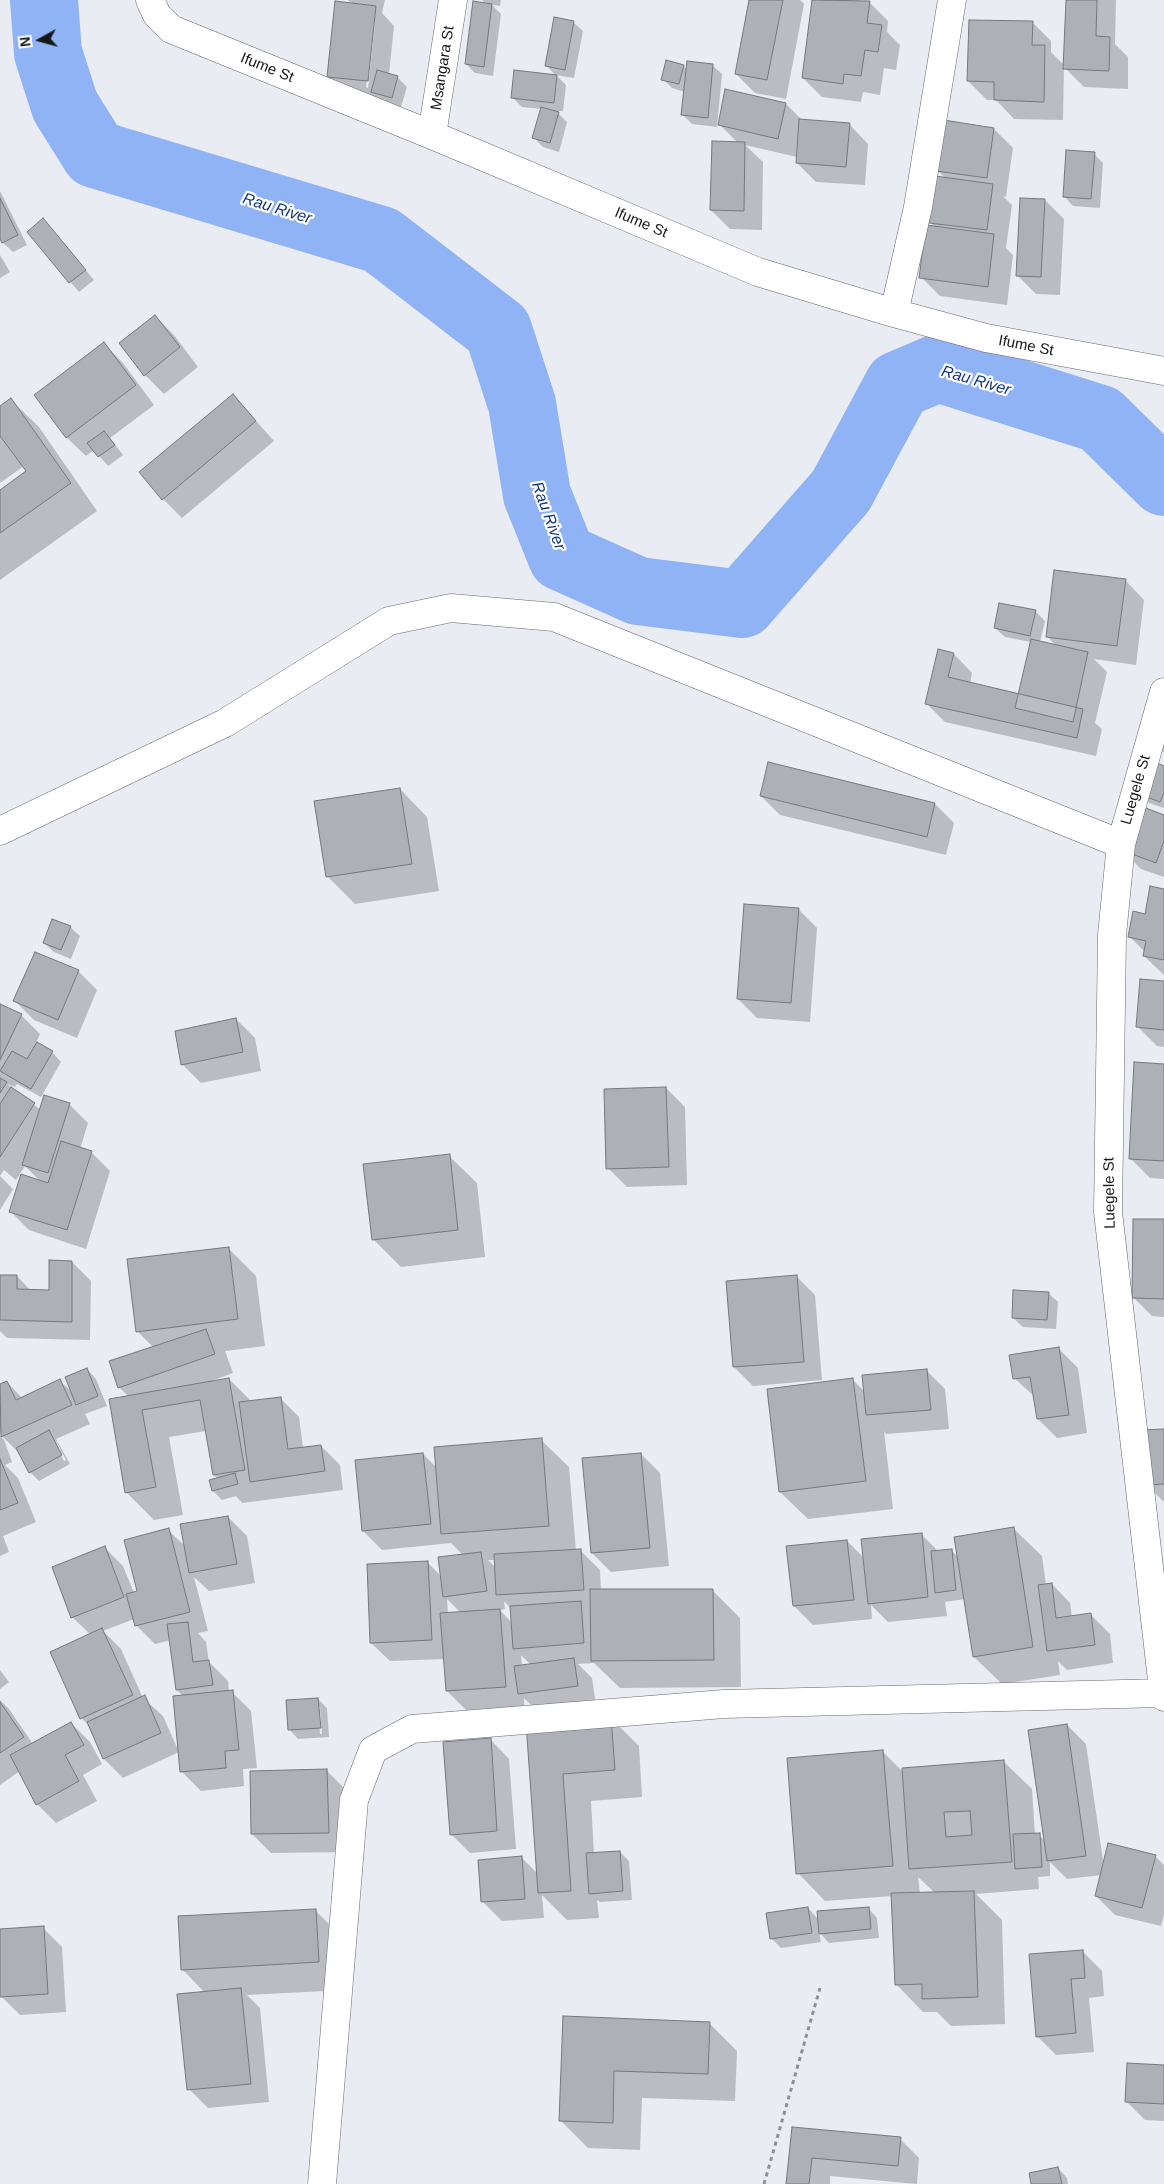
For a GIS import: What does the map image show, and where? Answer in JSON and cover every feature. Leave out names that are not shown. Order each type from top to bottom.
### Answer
[{"type":"street","name":"Ifume St","points":[[150,0],[157,15],[171,29],[758,272],[894,313],[986,338],[1164,371]]},
{"type":"street","name":"Msangara St","points":[[432,136],[453,0]]},
{"type":"street","points":[[894,313],[918,207],[952,0]]},
{"type":"street","points":[[0,831],[225,723],[389,620],[450,608],[554,617],[1121,844]]},
{"type":"street","name":"Luegele St","points":[[1164,692],[1121,844],[1112,935],[1108,1212],[1164,1695]]},
{"type":"street","points":[[322,2184],[354,1800],[373,1750],[412,1729],[724,1704],[1164,1695]]},
{"type":"path","points":[[764,2184],[820,1988]]},
{"type":"building","points":[[749,0],[783,0],[767,80],[735,74]]},
{"type":"building","points":[[812,0],[870,1],[867,23],[882,25],[878,52],[865,50],[861,76],[844,74],[843,84],[802,78]]},
{"type":"building","points":[[1066,0],[1097,0],[1096,36],[1110,37],[1109,71],[1063,69]]},
{"type":"building","points":[[335,1],[376,6],[368,81],[327,77]]},
{"type":"building","points":[[473,1],[492,4],[484,67],[465,64]]},
{"type":"building","points":[[554,17],[574,21],[565,70],[545,66]]},
{"type":"building","points":[[969,20],[1033,21],[1032,45],[1045,45],[1044,102],[994,100],[994,82],[967,81]]},
{"type":"building","points":[[666,60],[684,65],[679,84],[661,80]]},
{"type":"building","points":[[687,61],[713,64],[708,118],[681,115]]},
{"type":"building","points":[[377,70],[398,76],[392,98],[371,92]]},
{"type":"building","points":[[514,70],[557,75],[554,103],[511,98]]},
{"type":"building","points":[[725,89],[786,103],[778,139],[718,125]]},
{"type":"building","points":[[541,107],[559,112],[550,143],[532,138]]},
{"type":"building","points":[[799,119],[850,123],[846,167],[796,163]]},
{"type":"building","points":[[944,120],[994,128],[987,178],[936,171]]},
{"type":"building","points":[[712,141],[745,142],[744,211],[710,210]]},
{"type":"building","points":[[1066,150],[1095,152],[1091,199],[1063,197]]},
{"type":"building","points":[[935,176],[993,184],[987,230],[929,223]]},
{"type":"building","points":[[0,198],[18,235],[2,243],[0,239]]},
{"type":"building","points":[[1020,198],[1045,199],[1041,277],[1016,276]]},
{"type":"building","points":[[43,218],[86,270],[69,283],[27,232]]},
{"type":"building","points":[[926,225],[994,234],[988,287],[919,278]]},
{"type":"building","points":[[155,315],[180,347],[144,376],[119,343]]},
{"type":"building","points":[[104,342],[136,385],[66,438],[34,395]]},
{"type":"building","points":[[233,394],[256,421],[162,500],[139,472]]},
{"type":"building","points":[[11,398],[71,483],[0,533],[0,490],[26,471],[0,436],[0,406]]},
{"type":"building","points":[[104,431],[115,445],[98,457],[87,443]]},
{"type":"building","points":[[1054,570],[1126,579],[1117,646],[1046,637]]},
{"type":"building","points":[[999,603],[1036,610],[1030,636],[994,628]]},
{"type":"building","points":[[1031,639],[1088,652],[1073,722],[1015,708]]},
{"type":"building","points":[[938,649],[954,653],[948,677],[1083,709],[1077,738],[925,704]]},
{"type":"building","points":[[1152,761],[1164,766],[1164,793],[1160,802],[1139,794]]},
{"type":"building","points":[[768,762],[935,803],[927,837],[760,796]]},
{"type":"building","points":[[400,788],[412,864],[326,877],[314,801]]},
{"type":"building","points":[[1138,805],[1164,815],[1164,841],[1156,863],[1121,850]]},
{"type":"building","points":[[1150,886],[1164,889],[1164,960],[1143,956],[1146,941],[1128,937],[1133,911],[1145,914]]},
{"type":"building","points":[[744,904],[799,908],[791,1003],[737,999]]},
{"type":"building","points":[[52,919],[71,926],[61,950],[43,943]]},
{"type":"building","points":[[35,952],[79,970],[58,1020],[13,1001]]},
{"type":"building","points":[[1140,979],[1164,981],[1164,1030],[1136,1027]]},
{"type":"building","points":[[0,1004],[22,1014],[0,1060]]},
{"type":"building","points":[[236,1018],[243,1052],[181,1065],[175,1031]]},
{"type":"building","points":[[37,1042],[53,1051],[31,1089],[0,1071],[12,1051],[27,1059]]},
{"type":"building","points":[[1134,1062],[1164,1064],[1164,1161],[1129,1159]]},
{"type":"building","points":[[0,1078],[7,1082],[0,1093]]},
{"type":"building","points":[[11,1087],[35,1103],[0,1157],[0,1104]]},
{"type":"building","points":[[666,1087],[669,1167],[606,1169],[604,1089]]},
{"type":"building","points":[[44,1095],[70,1103],[48,1173],[22,1165]]},
{"type":"building","points":[[61,1141],[92,1151],[67,1230],[9,1212],[21,1174],[48,1183]]},
{"type":"building","points":[[450,1154],[458,1230],[372,1240],[363,1164]]},
{"type":"building","points":[[1133,1219],[1164,1219],[1164,1299],[1132,1298]]},
{"type":"building","points":[[229,1247],[238,1319],[136,1332],[127,1259]]},
{"type":"building","points":[[49,1260],[72,1261],[72,1322],[0,1320],[0,1275],[17,1275],[17,1289],[49,1290]]},
{"type":"building","points":[[797,1275],[804,1362],[733,1367],[726,1281]]},
{"type":"building","points":[[1013,1290],[1049,1292],[1047,1320],[1012,1318]]},
{"type":"building","points":[[206,1329],[215,1354],[118,1388],[109,1361]]},
{"type":"building","points":[[1059,1347],[1069,1415],[1037,1419],[1030,1377],[1013,1379],[1009,1355]]},
{"type":"building","points":[[87,1368],[98,1396],[76,1405],[65,1377]]},
{"type":"building","points":[[927,1369],[931,1410],[866,1415],[862,1375]]},
{"type":"building","points":[[229,1378],[245,1470],[213,1475],[200,1400],[142,1410],[156,1487],[125,1493],[109,1399]]},
{"type":"building","points":[[853,1378],[866,1481],[779,1492],[767,1389]]},
{"type":"building","points":[[60,1379],[72,1405],[1,1437],[0,1384],[7,1381],[16,1400]]},
{"type":"building","points":[[281,1397],[288,1449],[321,1445],[325,1471],[250,1482],[239,1402]]},
{"type":"building","points":[[1164,1429],[1164,1484],[1145,1485],[1142,1430]]},
{"type":"building","points":[[49,1430],[62,1455],[29,1473],[16,1448]]},
{"type":"building","points":[[542,1438],[549,1526],[441,1534],[434,1447]]},
{"type":"building","points":[[423,1453],[431,1524],[362,1531],[355,1460]]},
{"type":"building","points":[[641,1453],[650,1548],[591,1553],[582,1458]]},
{"type":"building","points":[[0,1459],[18,1503],[0,1510]]},
{"type":"building","points":[[235,1473],[238,1484],[212,1491],[209,1480]]},
{"type":"building","points":[[228,1516],[237,1564],[189,1573],[180,1524]]},
{"type":"building","points":[[1014,1527],[1033,1647],[973,1657],[954,1537]]},
{"type":"building","points":[[169,1528],[190,1612],[135,1626],[126,1594],[137,1591],[124,1540]]},
{"type":"building","points":[[922,1533],[928,1597],[868,1604],[861,1539]]},
{"type":"building","points":[[847,1540],[854,1600],[793,1606],[786,1546]]},
{"type":"building","points":[[105,1546],[124,1597],[71,1618],[52,1567]]},
{"type":"building","points":[[581,1549],[584,1590],[496,1595],[494,1554]]},
{"type":"building","points":[[952,1549],[956,1590],[935,1593],[931,1551]]},
{"type":"building","points":[[481,1552],[487,1591],[443,1597],[438,1557]]},
{"type":"building","points":[[428,1561],[432,1640],[370,1643],[367,1564]]},
{"type":"building","points":[[1052,1583],[1056,1618],[1091,1613],[1095,1645],[1047,1651],[1038,1585]]},
{"type":"building","points":[[590,1589],[713,1589],[714,1660],[591,1661]]},
{"type":"building","points":[[581,1601],[584,1643],[513,1649],[510,1606]]},
{"type":"building","points":[[500,1609],[506,1687],[446,1691],[440,1613]]},
{"type":"building","points":[[188,1622],[193,1662],[209,1660],[213,1685],[176,1690],[167,1624]]},
{"type":"building","points":[[102,1628],[133,1695],[80,1719],[50,1652]]},
{"type":"building","points":[[574,1658],[578,1686],[518,1694],[514,1666]]},
{"type":"building","points":[[233,1690],[239,1750],[225,1751],[226,1768],[180,1772],[173,1696]]},
{"type":"building","points":[[145,1695],[161,1733],[103,1759],[87,1722]]},
{"type":"building","points":[[318,1698],[321,1728],[288,1730],[286,1700]]},
{"type":"building","points":[[0,1702],[24,1737],[0,1753]]},
{"type":"building","points":[[611,1717],[615,1770],[563,1774],[571,1891],[538,1893],[526,1723]]},
{"type":"building","points":[[71,1722],[84,1745],[65,1755],[79,1781],[36,1805],[10,1755]]},
{"type":"building","points":[[1067,1724],[1086,1856],[1047,1861],[1028,1730]]},
{"type":"building","points":[[491,1738],[497,1831],[450,1835],[443,1742]]},
{"type":"building","points":[[883,1750],[893,1866],[796,1874],[787,1758]]},
{"type":"building","points":[[1004,1760],[1012,1862],[909,1869],[902,1768]],"holes":[[[970,1811],[972,1835],[946,1837],[944,1812]]]},
{"type":"building","points":[[327,1769],[329,1833],[251,1834],[250,1771]]},
{"type":"building","points":[[1040,1833],[1042,1867],[1015,1869],[1013,1834]]},
{"type":"building","points":[[1108,1843],[1156,1855],[1142,1908],[1095,1896]]},
{"type":"building","points":[[620,1851],[623,1891],[589,1894],[586,1853]]},
{"type":"building","points":[[522,1856],[525,1899],[481,1902],[478,1860]]},
{"type":"building","points":[[974,1891],[978,1997],[922,1999],[922,1984],[895,1985],[891,1893]]},
{"type":"building","points":[[808,1907],[812,1933],[770,1939],[766,1913]]},
{"type":"building","points":[[869,1907],[871,1929],[819,1934],[817,1911]]},
{"type":"building","points":[[316,1909],[319,1962],[181,1970],[178,1916]]},
{"type":"building","points":[[44,1926],[48,1994],[0,1997],[0,1929]]},
{"type":"building","points":[[1083,1950],[1085,1978],[1071,1979],[1076,2033],[1036,2037],[1029,1954]]},
{"type":"building","points":[[241,1988],[251,2084],[187,2090],[177,1994]]},
{"type":"building","points":[[563,2016],[710,2022],[708,2074],[614,2071],[613,2123],[559,2121]]},
{"type":"building","points":[[1127,2063],[1164,2065],[1164,2104],[1125,2102]]},
{"type":"building","points":[[792,2127],[901,2137],[898,2166],[812,2158],[809,2184],[786,2184]]},
{"type":"building","points":[[1058,2167],[1062,2184],[1031,2184],[1029,2173]]},
{"type":"waterway","name":"Rau River","points":[[44,0],[48,53],[65,106],[95,154],[381,240],[498,330],[522,404],[537,495],[562,557],[638,591],[742,604],[841,491],[898,385],[938,368],[1100,419],[1164,482]]}]
